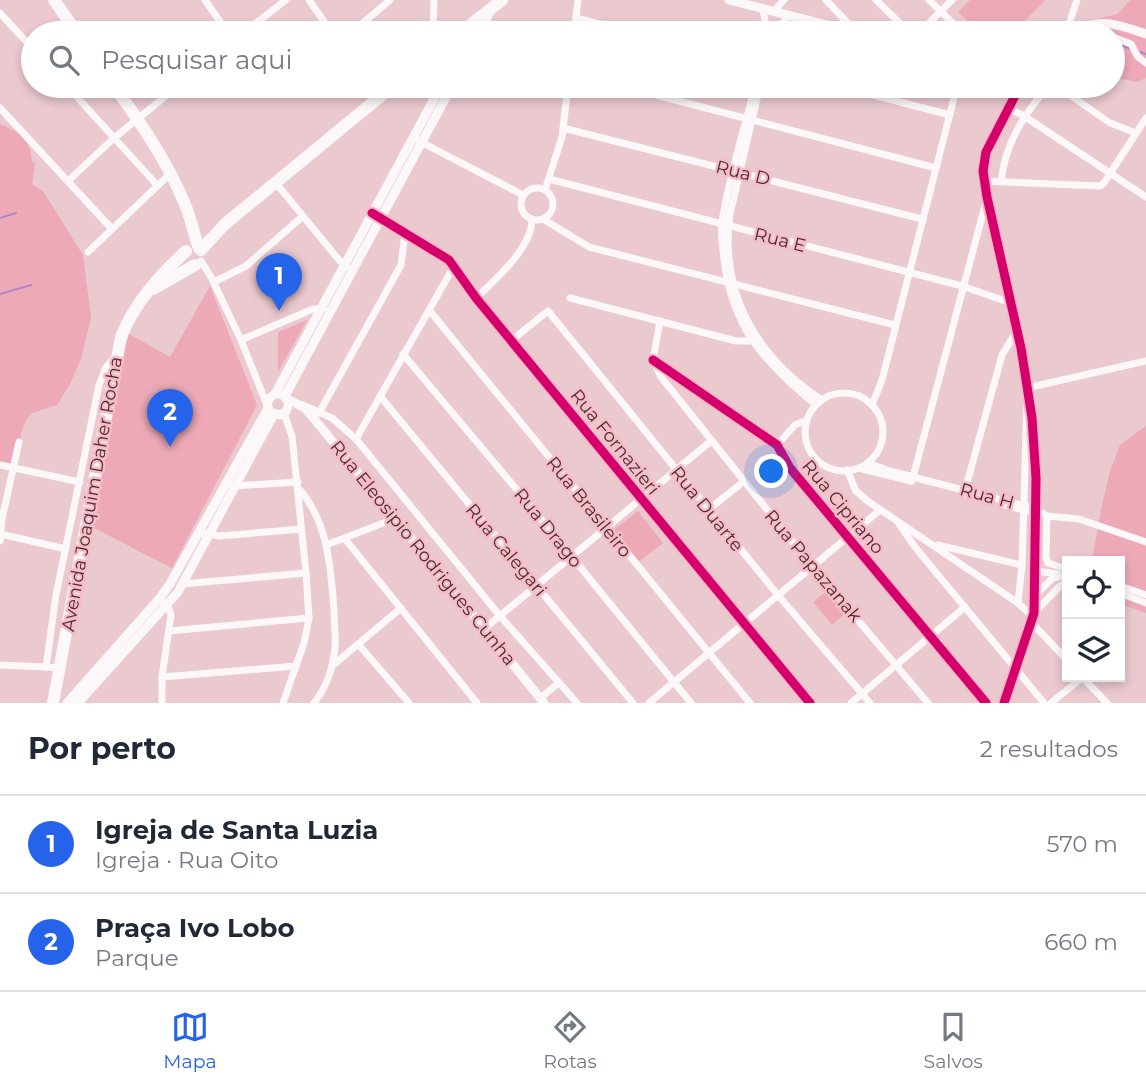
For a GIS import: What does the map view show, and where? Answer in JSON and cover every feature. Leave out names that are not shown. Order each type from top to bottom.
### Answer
[{"type":"main road","points":[[54,0],[69,21]]},
{"type":"main road","points":[[481,21],[497,4]]},
{"type":"main road","points":[[123,98],[183,198],[191,221],[195,252]]},
{"type":"main road","name":"Avenida Joaquim Daher Rocha","points":[[57,702],[60,668],[116,355],[125,326],[144,295],[223,225],[377,99]]},
{"type":"main road","points":[[191,221],[206,227],[223,225]]},
{"type":"street","points":[[205,0],[220,21]]},
{"type":"street","points":[[259,21],[286,0]]},
{"type":"street","points":[[309,0],[324,21]]},
{"type":"street","points":[[365,21],[390,0]]},
{"type":"street","points":[[433,0],[433,21]]},
{"type":"street","points":[[576,21],[578,0]]},
{"type":"street","points":[[729,0],[809,21]]},
{"type":"street","points":[[768,10],[783,0]]},
{"type":"street","points":[[826,0],[846,21]]},
{"type":"street","points":[[876,0],[897,21]]},
{"type":"street","points":[[929,0],[950,21]]},
{"type":"street","points":[[932,21],[952,0]]},
{"type":"street","points":[[1070,21],[1077,0]]},
{"type":"street","points":[[768,10],[768,21]]},
{"type":"street","points":[[0,13],[21,36]]},
{"type":"street","points":[[784,21],[788,16]]},
{"type":"street","points":[[576,18],[588,21]]},
{"type":"street","points":[[1125,28],[1146,34]]},
{"type":"street","points":[[1125,42],[1131,44],[1139,59],[1146,63]]},
{"type":"street","points":[[78,98],[157,185]]},
{"type":"street","points":[[68,181],[163,98]]},
{"type":"street","points":[[278,404],[321,307],[381,218],[436,98]]},
{"type":"street","points":[[78,703],[163,602],[331,311],[372,213],[444,98]]},
{"type":"street","points":[[545,190],[563,128],[567,98]]},
{"type":"street","points":[[668,98],[936,167]]},
{"type":"street","points":[[753,98],[725,225],[731,284],[739,315],[780,375],[819,403]]},
{"type":"street","points":[[749,119],[756,98]]},
{"type":"street","points":[[887,98],[950,114]]},
{"type":"street","points":[[872,405],[910,273],[954,98]]},
{"type":"street","points":[[1013,98],[986,152],[984,181],[1017,330],[1034,430],[1046,557],[1048,563],[1062,572]]},
{"type":"street","points":[[1001,182],[1007,152],[1024,116],[1038,98]]},
{"type":"street","points":[[1074,98],[1110,123],[1140,132]]},
{"type":"street","points":[[0,108],[112,229]]},
{"type":"street","points":[[1008,108],[1146,197]]},
{"type":"street","points":[[984,181],[1092,187],[1104,183],[1140,132],[1146,118]]},
{"type":"street","name":"Rua D","points":[[563,128],[922,219]]},
{"type":"street","points":[[417,141],[523,195]]},
{"type":"street","points":[[88,252],[170,174]]},
{"type":"street","name":"Rua E","points":[[549,179],[962,286],[1011,303]]},
{"type":"street","points":[[275,182],[348,268]]},
{"type":"street","points":[[523,195],[535,188],[545,190],[552,197],[553,207],[543,219]]},
{"type":"street","points":[[523,195],[522,207],[527,216],[543,219],[589,247],[895,325]]},
{"type":"street","points":[[913,479],[987,197]]},
{"type":"street","name":"Rua Fornazieri","points":[[372,213],[444,257],[454,266],[476,298],[742,624],[810,703]]},
{"type":"street","points":[[214,282],[246,266],[303,216]]},
{"type":"street","points":[[476,298],[515,256],[528,237],[532,219]]},
{"type":"street","points":[[313,418],[322,411],[401,265],[405,233]]},
{"type":"street","points":[[195,252],[214,282],[260,385],[278,404],[292,436],[309,618],[307,635],[283,703]]},
{"type":"street","points":[[356,439],[454,266]]},
{"type":"street","points":[[570,298],[736,341],[755,341]]},
{"type":"street","points":[[241,340],[321,307],[331,311]]},
{"type":"street","name":"Rua Brasileiro","points":[[429,310],[750,703]]},
{"type":"street","name":"Rua Duarte","points":[[512,340],[548,312],[777,594],[870,703]]},
{"type":"street","points":[[653,360],[660,321]]},
{"type":"street","points":[[965,492],[1002,355],[1017,330]]},
{"type":"street","name":"Rua Drago","points":[[403,354],[691,703]]},
{"type":"street","points":[[46,667],[66,549],[99,385],[106,367],[116,355]]},
{"type":"street","name":"Rua Papazanak","points":[[653,360],[661,377],[743,482],[928,703]]},
{"type":"street","name":"Rua Cipriano","points":[[653,360],[777,445],[790,468],[986,703]]},
{"type":"street","points":[[1027,392],[1146,361]]},
{"type":"street","points":[[1018,604],[1022,565],[1027,392]]},
{"type":"street","points":[[853,394],[872,405],[883,423],[883,434],[876,455],[868,463],[847,470],[828,467],[812,453],[806,432],[807,420],[819,403],[831,395],[853,394]]},
{"type":"street","name":"Rua Calegari","points":[[380,396],[633,703]]},
{"type":"street","points":[[278,404],[300,404],[322,411],[345,428],[500,617],[577,703]]},
{"type":"street","name":"Rua Eleosipio Rodrigues Cunha","points":[[300,404],[542,701]]},
{"type":"street","points":[[777,445],[795,425],[807,420]]},
{"type":"street","points":[[484,629],[711,441]]},
{"type":"street","points":[[0,541],[19,442]]},
{"type":"street","name":"Rua H","points":[[868,463],[913,479]]},
{"type":"street","points":[[0,465],[80,482]]},
{"type":"street","name":"Rua H","points":[[857,468],[913,479],[1023,509],[1079,519],[1146,542]]},
{"type":"street","points":[[847,470],[856,491],[1018,604],[1033,617],[1062,654]]},
{"type":"street","points":[[708,510],[743,482]]},
{"type":"street","points":[[230,485],[298,485]]},
{"type":"street","points":[[298,485],[309,502],[326,545],[335,625],[331,667],[322,691],[314,703]]},
{"type":"street","points":[[299,505],[309,502]]},
{"type":"street","points":[[649,703],[880,510]]},
{"type":"street","points":[[1004,703],[1033,617],[1041,513]]},
{"type":"street","points":[[326,545],[394,519]]},
{"type":"street","points":[[897,521],[915,547],[1044,703]]},
{"type":"street","points":[[204,534],[301,529]]},
{"type":"street","points":[[0,534],[66,549]]},
{"type":"street","points":[[57,702],[182,583],[204,534]]},
{"type":"street","points":[[345,539],[477,703]]},
{"type":"street","points":[[931,544],[1022,565]]},
{"type":"street","points":[[1038,571],[1062,574]]},
{"type":"street","points":[[1038,571],[1043,587],[1050,597]]},
{"type":"street","points":[[182,583],[306,573]]},
{"type":"street","points":[[1036,594],[1053,578],[1062,576]]},
{"type":"street","points":[[1033,617],[1062,580]]},
{"type":"street","points":[[1125,588],[1146,595]]},
{"type":"street","points":[[1125,598],[1146,605]]},
{"type":"street","points":[[162,703],[162,677],[170,610],[163,602]]},
{"type":"street","points":[[851,703],[965,607]]},
{"type":"street","points":[[331,667],[401,608]]},
{"type":"street","points":[[169,631],[309,618]]},
{"type":"street","points":[[359,645],[409,703]]},
{"type":"street","points":[[0,665],[60,668]]},
{"type":"street","points":[[162,677],[296,666]]},
{"type":"street","points":[[1051,703],[1077,682]]},
{"type":"street","points":[[1088,682],[1107,703]]},
{"type":"street","points":[[542,701],[559,683]]},
{"type":"shaded area","points":[[970,0],[1045,0],[1025,21],[967,21],[958,12]]},
{"type":"shaded area","points":[[1130,0],[1146,0],[1146,78],[1137,82],[1125,80],[1125,21],[1090,21],[1118,14]]},
{"type":"shaded area","points":[[0,124],[18,133],[28,144],[35,165],[32,184],[43,191],[83,255],[91,318],[81,359],[70,384],[57,405],[32,413],[26,420],[15,464],[0,464]]},
{"type":"shaded area","points":[[210,286],[257,405],[172,568],[92,527],[121,363],[129,334],[170,357]]},
{"type":"shaded area","points":[[307,320],[278,372],[278,332]]},
{"type":"shaded area","points":[[1146,426],[1146,613],[1125,606],[1125,556],[1093,556],[1110,471],[1120,445]]},
{"type":"shaded area","points":[[638,511],[663,543],[636,564],[611,532]]},
{"type":"shaded area","points":[[828,590],[846,613],[832,625],[813,602]]},
{"type":"waterway","points":[[1125,47],[1131,49]]},
{"type":"waterway","points":[[1140,52],[1146,54]]},
{"type":"waterway","points":[[0,218],[16,213]]},
{"type":"waterway","points":[[0,294],[31,285]]},
{"type":"cycle path","points":[[1004,703],[1034,613],[1036,478],[1032,418],[1021,348],[983,171],[986,152],[1014,98]]},
{"type":"cycle path","points":[[372,213],[449,260],[476,298],[810,703]]},
{"type":"cycle path","points":[[653,360],[777,445],[790,468],[986,703]]},
{"type":"place","name":"Igreja de Santa Luzia","points":[[279,311]]},
{"type":"place","name":"Praça Ivo Lobo","points":[[170,447]]}]
